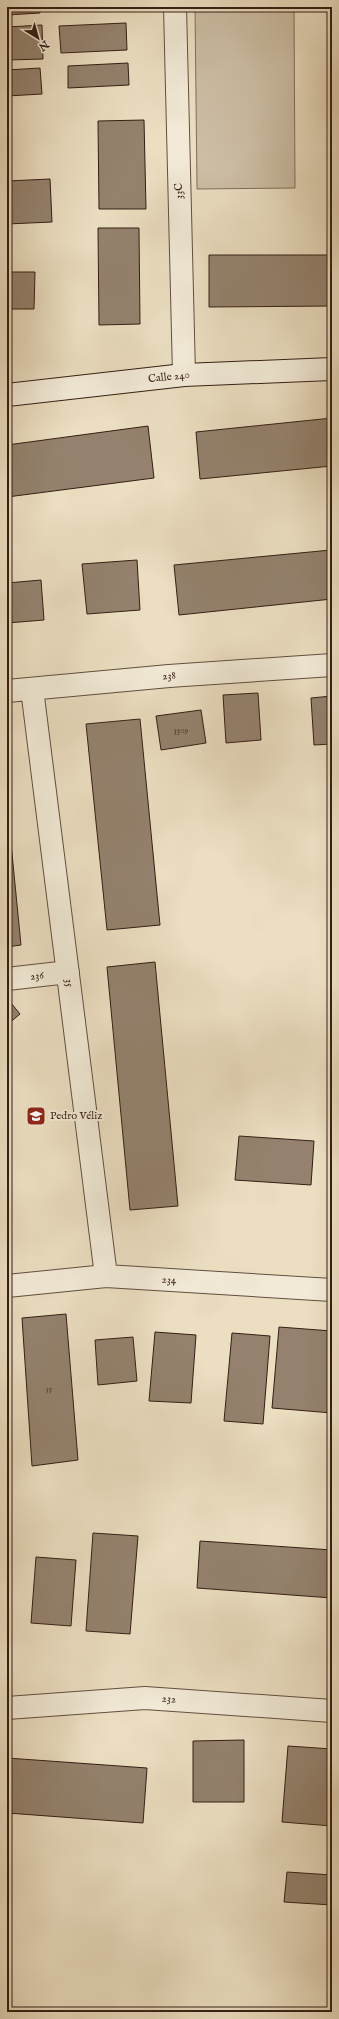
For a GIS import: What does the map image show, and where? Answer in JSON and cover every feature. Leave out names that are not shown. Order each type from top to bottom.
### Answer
[{"type":"street","name":"33C","points":[[175,7],[184,375]]},
{"type":"street","name":"Calle 240","points":[[7,395],[184,375],[332,369]]},
{"type":"street","name":"238","points":[[7,691],[169,676],[332,665]]},
{"type":"street","name":"35","points":[[32,689],[106,1276]]},
{"type":"street","name":"236","points":[[7,979],[68,972]]},
{"type":"street","name":"234","points":[[7,1286],[106,1276],[332,1290]]},
{"type":"street","name":"232","points":[[7,1708],[145,1698],[332,1711]]},
{"type":"shaded area","points":[[195,7],[294,7],[295,188],[197,189]]},
{"type":"building","points":[[7,7],[40,7],[40,13],[7,15]]},
{"type":"building","points":[[64,7],[107,7],[64,9]]},
{"type":"building","points":[[126,23],[127,50],[61,53],[59,26]]},
{"type":"building","points":[[42,25],[43,59],[7,60],[7,27]]},
{"type":"building","points":[[128,63],[129,85],[68,88],[68,66]]},
{"type":"building","points":[[40,68],[42,94],[7,96],[7,70]]},
{"type":"building","points":[[144,120],[146,209],[99,209],[98,121]]},
{"type":"building","points":[[50,179],[52,222],[7,224],[7,181]]},
{"type":"building","points":[[98,228],[139,228],[140,324],[99,325]]},
{"type":"building","points":[[209,255],[332,255],[332,306],[209,307]]},
{"type":"building","points":[[7,272],[35,272],[34,309],[7,309]]},
{"type":"building","points":[[332,418],[332,466],[200,479],[196,432]]},
{"type":"building","points":[[148,426],[154,478],[7,497],[7,445]]},
{"type":"building","points":[[331,550],[332,599],[179,615],[174,565]]},
{"type":"building","points":[[137,560],[140,610],[87,614],[82,564]]},
{"type":"building","points":[[41,580],[44,620],[7,623],[7,583]]},
{"type":"building","points":[[258,693],[261,740],[226,743],[223,695]]},
{"type":"building","points":[[332,696],[332,744],[314,745],[311,698]]},
{"type":"building","points":[[201,710],[206,743],[161,750],[156,716]]},
{"type":"building","points":[[140,719],[160,925],[107,930],[86,724]]},
{"type":"building","points":[[7,803],[21,945],[7,947]]},
{"type":"building","points":[[155,962],[178,1206],[130,1210],[107,967]]},
{"type":"building","points":[[7,998],[20,1014],[7,1025]]},
{"type":"building","points":[[239,1136],[314,1141],[311,1185],[235,1180]]},
{"type":"building","points":[[66,1314],[78,1460],[32,1466],[22,1318]]},
{"type":"building","points":[[279,1327],[332,1331],[332,1413],[272,1408]]},
{"type":"building","points":[[155,1332],[196,1335],[191,1403],[149,1401]]},
{"type":"building","points":[[232,1333],[270,1336],[263,1424],[224,1421]]},
{"type":"building","points":[[133,1337],[137,1381],[98,1385],[95,1340]]},
{"type":"building","points":[[93,1533],[138,1536],[130,1634],[86,1631]]},
{"type":"building","points":[[200,1541],[332,1550],[332,1598],[197,1588]]},
{"type":"building","points":[[36,1557],[76,1560],[71,1626],[31,1623]]},
{"type":"building","points":[[244,1740],[244,1802],[193,1802],[193,1741]]},
{"type":"building","points":[[288,1746],[332,1749],[332,1826],[282,1822]]},
{"type":"building","points":[[7,1758],[147,1768],[143,1823],[7,1813]]},
{"type":"building","points":[[287,1872],[332,1875],[332,1905],[284,1902]]},
{"type":"place","name":"Pedro Véliz","points":[[36,1116]]}]
